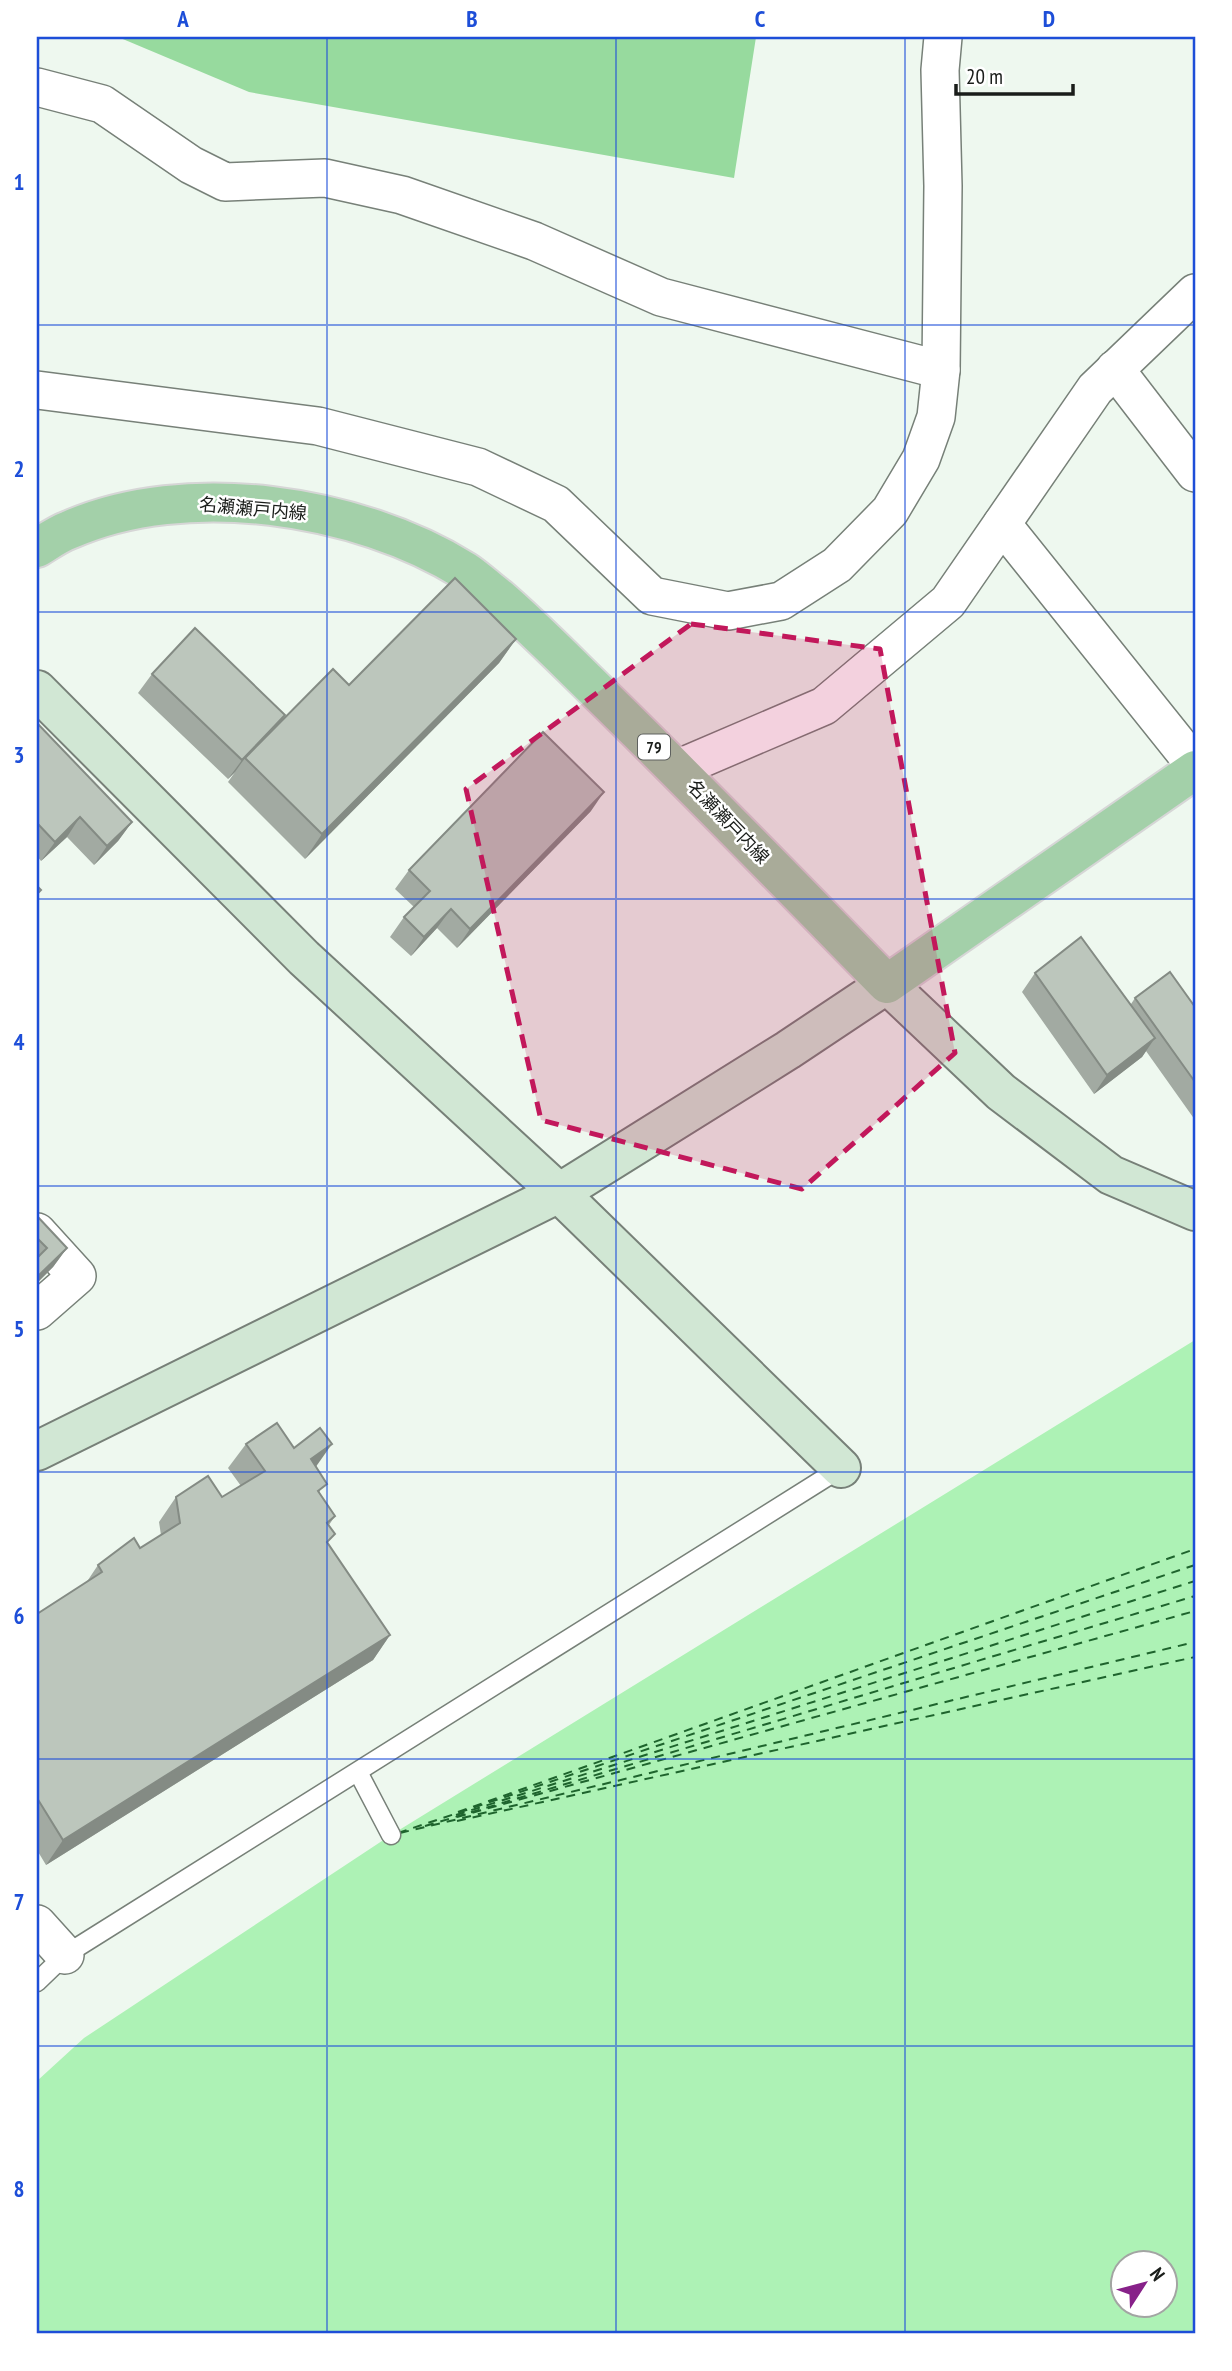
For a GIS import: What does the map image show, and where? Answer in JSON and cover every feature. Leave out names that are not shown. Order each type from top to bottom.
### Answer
[{"type":"main road","name":"名瀬瀬戸内線","points":[[37,548],[69,530],[116,514],[163,505],[210,502],[265,506],[359,522],[416,544],[467,572],[519,615],[677,769],[887,984]]},
{"type":"main road","points":[[887,984],[1195,767]]},
{"type":"street","points":[[37,390],[318,426],[478,467],[556,504],[652,596],[728,611],[781,601],[837,565],[890,511],[921,459],[936,417],[941,370],[941,53],[967,37]]},
{"type":"street","points":[[37,87],[102,104],[191,165],[225,182],[325,178],[402,195],[534,242],[661,298],[941,370]]},
{"type":"street","points":[[677,769],[824,706],[948,602],[1095,389],[1195,293]]},
{"type":"street","points":[[1115,369],[1195,473]]},
{"type":"street","points":[[1002,524],[1195,767]]},
{"type":"street","points":[[37,690],[304,958],[559,1193],[841,1468]]},
{"type":"street","points":[[37,1451],[559,1193],[788,1051],[887,984],[1001,1092],[1111,1175],[1195,1211]]},
{"type":"street","points":[[37,1232],[77,1276],[37,1311]]},
{"type":"street","points":[[37,1924],[65,1955]]},
{"type":"lane","points":[[37,1982],[65,1955],[841,1468]]},
{"type":"lane","points":[[358,1772],[391,1835]]},
{"type":"highlighted area","points":[[691,624],[880,649],[955,1053],[802,1189],[541,1120],[466,789]]},
{"type":"shaded area","points":[[118,37],[756,37],[734,178],[249,92]]},
{"type":"shaded area","points":[[1195,1340],[1195,2334],[37,2334],[37,2081],[84,2038],[391,1835]]},
{"type":"building","points":[[455,578],[516,639],[322,834],[245,758],[333,669],[349,685]]},
{"type":"building","points":[[195,628],[285,715],[242,760],[152,674]]},
{"type":"building","points":[[37,723],[132,822],[107,846],[80,817],[55,842],[37,823]]},
{"type":"building","points":[[543,732],[604,792],[470,929],[451,909],[424,937],[404,917],[430,891],[409,870]]},
{"type":"building","points":[[1081,937],[1155,1038],[1107,1075],[1035,973]]},
{"type":"building","points":[[1170,972],[1195,1007],[1195,1082],[1135,998]]},
{"type":"building","points":[[37,1216],[67,1248],[37,1277],[37,1258],[47,1248],[37,1238]]},
{"type":"building","points":[[277,1423],[294,1448],[320,1428],[332,1444],[311,1459],[327,1484],[318,1491],[335,1516],[327,1523],[335,1534],[327,1542],[390,1635],[63,1840],[37,1798],[37,1614],[102,1572],[98,1565],[134,1538],[140,1548],[180,1523],[176,1497],[208,1476],[222,1497],[265,1471],[246,1444]]},
{"type":"ferry route","points":[[458,1812],[1195,1549]]},
{"type":"ferry route","points":[[398,1833],[1195,1565]]},
{"type":"ferry route","points":[[456,1815],[1195,1581]]},
{"type":"ferry route","points":[[425,1826],[1195,1596]]},
{"type":"ferry route","points":[[457,1817],[1195,1611]]},
{"type":"ferry route","points":[[400,1833],[1195,1642]]},
{"type":"ferry route","points":[[457,1821],[1195,1657]]}]
